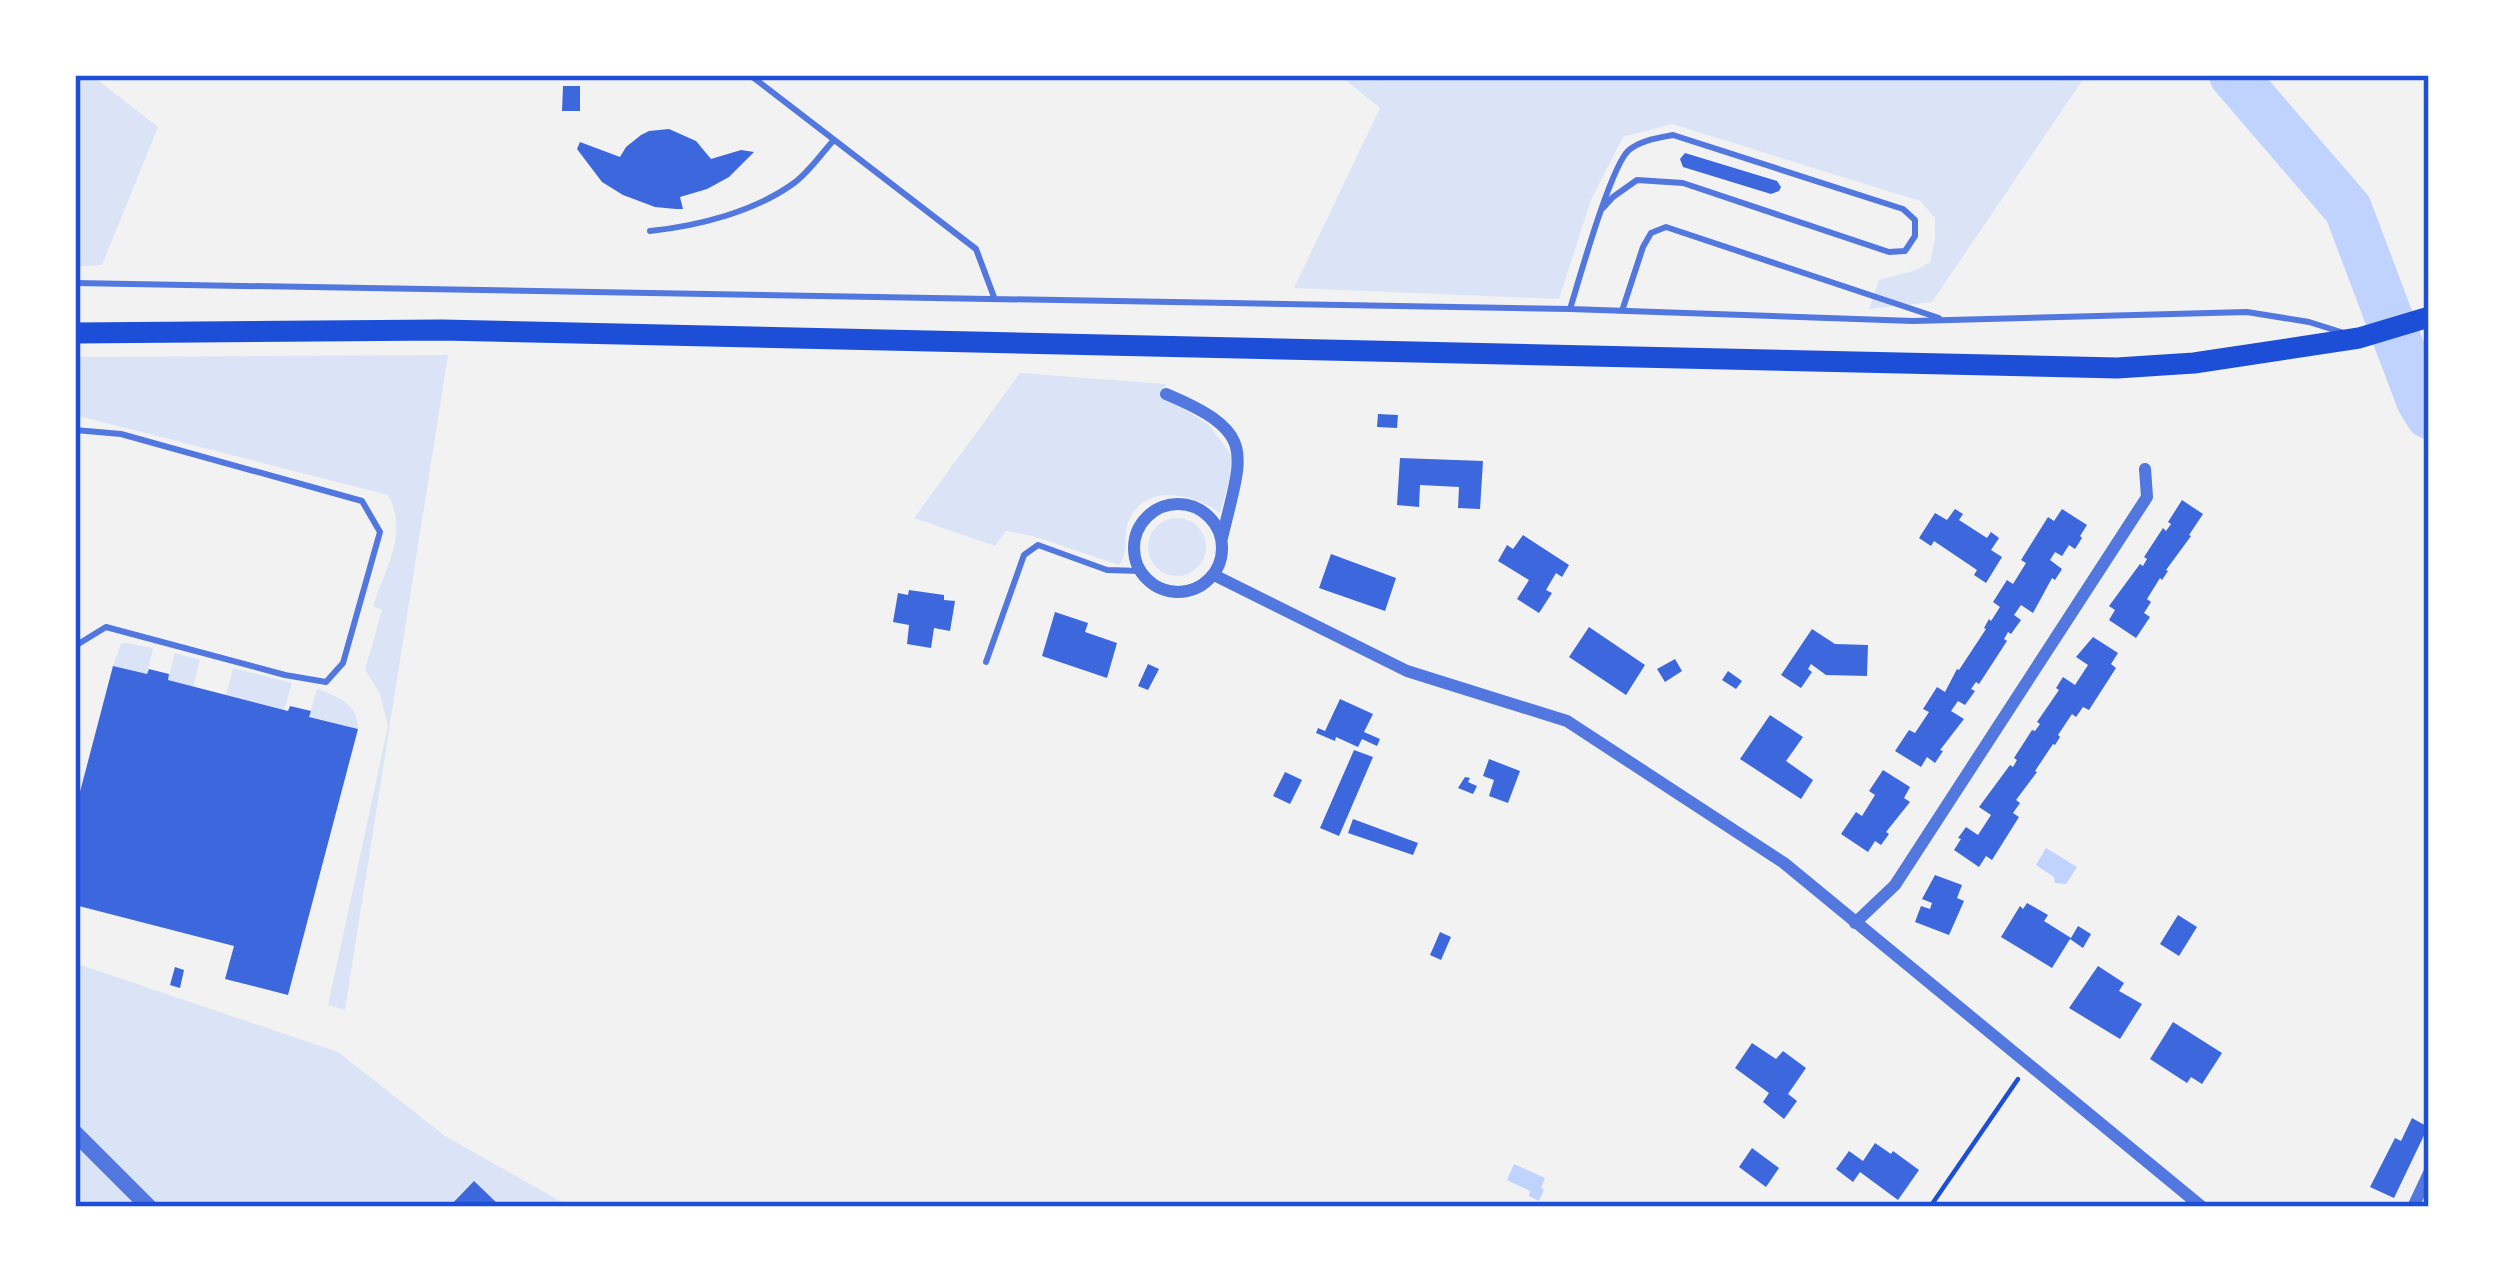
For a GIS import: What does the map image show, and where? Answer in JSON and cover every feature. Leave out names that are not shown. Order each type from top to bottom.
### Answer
[{"type":"main road","points":[[75,333],[442,330],[2117,368],[2194,364],[2366,336],[2429,317]]},
{"type":"street","points":[[1166,394],[1190,404],[1234,436],[1240,458],[1223,552],[1214,575],[1203,585],[1176,592],[1149,582],[1134,557],[1138,527],[1161,506],[1176,503],[1206,512],[1222,539]]},
{"type":"street","points":[[1855,923],[1895,885],[2147,497],[2144,469]]},
{"type":"street","points":[[1214,575],[1407,671],[1567,722],[1784,863],[2202,1207]]},
{"type":"street","points":[[75,1132],[149,1207]]},
{"type":"street","points":[[2413,1207],[2429,1173]]},
{"type":"lane","points":[[750,75],[976,249],[994,298]]},
{"type":"lane","points":[[1570,309],[1614,172],[1627,151],[1647,140],[1673,135],[1903,209],[1915,220],[1915,236],[1905,251],[1888,251],[1683,183],[1637,180],[1604,208]]},
{"type":"lane","points":[[650,231],[692,226],[740,211],[796,182],[833,141]]},
{"type":"lane","points":[[1622,311],[1643,247],[1651,233],[1666,227],[1946,320]]},
{"type":"lane","points":[[75,283],[1570,309],[1913,321],[2247,312],[2366,336]]},
{"type":"lane","points":[[75,430],[121,434],[362,501],[380,532],[343,663],[326,682],[106,627],[75,646]]},
{"type":"lane","points":[[986,662],[1024,555],[1038,544],[1107,570],[1140,572]]},
{"type":"path","points":[[1930,1207],[2028,1065]]},
{"type":"shaded area","points":[[75,75],[91,75],[158,127],[102,265],[75,267]]},
{"type":"shaded area","points":[[1339,75],[2086,75],[1932,302],[1869,309],[1879,280],[1930,262],[1935,218],[1920,201],[1672,124],[1623,137],[1591,200],[1559,299],[1294,288],[1380,108]]},
{"type":"shaded area","points":[[448,355],[345,1010],[328,1005],[388,726],[380,694],[365,670],[382,610],[373,606],[396,537],[394,509],[388,495],[75,415],[75,357]]},
{"type":"shaded area","points":[[1020,373],[1166,384],[1161,395],[1208,424],[1235,460],[1220,513],[1185,497],[1147,500],[1129,520],[1119,565],[1006,531],[995,546],[914,518]]},
{"type":"shaded area","points":[[1177,518],[1197,527],[1206,547],[1197,567],[1177,576],[1157,567],[1148,547],[1157,527]]},
{"type":"shaded area","points":[[121,644],[153,648],[147,674],[113,666]]},
{"type":"shaded area","points":[[175,653],[200,660],[193,687],[168,680]]},
{"type":"shaded area","points":[[233,668],[292,683],[284,710],[226,695]]},
{"type":"shaded area","points":[[317,689],[351,708],[358,729],[309,717]]},
{"type":"shaded area","points":[[75,963],[338,1052],[445,1136],[571,1207],[75,1207]]},
{"type":"water","points":[[2046,848],[2077,867],[2066,884],[2055,883],[2054,877],[2036,865]]},
{"type":"water","points":[[1514,1164],[1545,1178],[1539,1201],[1507,1180]]},
{"type":"building","points":[[563,86],[580,86],[580,111],[562,111]]},
{"type":"building","points":[[669,129],[696,141],[711,159],[741,150],[754,152],[729,177],[680,197],[683,209],[676,209],[623,195],[602,182],[577,149],[580,142],[620,157],[641,135]]},
{"type":"building","points":[[1685,153],[1777,181],[1781,187],[1771,194],[1683,167],[1680,159]]},
{"type":"building","points":[[1378,414],[1398,415],[1397,428],[1377,427]]},
{"type":"building","points":[[1400,458],[1483,461],[1480,509],[1458,508],[1459,487],[1420,485],[1419,507],[1397,505]]},
{"type":"building","points":[[2182,500],[2203,514],[2147,599],[2151,602],[2144,613],[2150,617],[2136,638],[2109,620],[2115,610],[2109,606],[2143,566],[2144,557],[2163,528],[2166,531],[2171,524]]},
{"type":"building","points":[[1955,509],[1963,514],[1959,520],[1987,538],[1991,532],[1999,538],[1991,550],[2002,557],[1986,583],[1974,575],[1977,570],[1934,541],[1931,546],[1919,538],[1935,513],[1947,520]]},
{"type":"building","points":[[2062,509],[2087,525],[2082,538],[2062,556],[2055,552],[2050,560],[2062,569],[2055,580],[2052,578],[2033,613],[2021,605],[2014,615],[2021,620],[1971,689],[1975,691],[1965,705],[1958,701],[1951,711],[1964,719],[1935,763],[1927,757],[1921,767],[1895,751],[1929,712],[1923,709],[1937,687],[1945,692],[2000,607],[1993,602],[2007,580],[2013,584],[2026,563],[2021,560],[2048,517],[2054,521]]},
{"type":"building","points":[[1523,535],[1569,565],[1562,577],[1556,573],[1546,590],[1552,593],[1539,613],[1517,599],[1529,580],[1498,561],[1507,545],[1513,549]]},
{"type":"building","points":[[1331,554],[1396,578],[1385,611],[1319,588]]},
{"type":"building","points":[[909,590],[955,601],[950,631],[934,628],[931,648],[907,644],[909,625],[893,622],[898,593],[908,595]]},
{"type":"building","points":[[1055,612],[1088,623],[1085,632],[1117,643],[1107,678],[1042,656]]},
{"type":"building","points":[[1589,627],[1645,665],[1626,695],[1569,657]]},
{"type":"building","points":[[1812,629],[1835,644],[1868,645],[1867,676],[1826,675],[1811,664],[1812,672],[1801,688],[1781,675]]},
{"type":"building","points":[[2093,637],[2118,653],[2111,664],[2116,668],[2089,710],[2083,707],[2076,717],[2072,714],[2016,800],[2020,803],[2013,813],[2019,817],[1992,860],[1986,856],[1979,867],[1954,850],[1958,838],[1966,827],[1978,835],[1991,815],[1979,807],[2013,767],[2063,677],[2075,685],[2088,665],[2076,657]]},
{"type":"building","points":[[1675,659],[1682,671],[1665,682],[1657,669]]},
{"type":"building","points":[[1148,664],[1159,669],[1148,690],[1138,686]]},
{"type":"building","points":[[113,666],[169,674],[168,680],[288,711],[290,706],[311,711],[309,717],[358,729],[288,995],[225,979],[234,946],[75,905],[75,811]]},
{"type":"building","points":[[1728,671],[1742,681],[1736,689],[1722,680]]},
{"type":"building","points":[[1340,699],[1373,714],[1364,732],[1380,739],[1377,746],[1362,739],[1358,747],[1316,733],[1318,728],[1325,731]]},
{"type":"building","points":[[1770,715],[1803,737],[1786,761],[1813,780],[1801,799],[1740,759]]},
{"type":"building","points":[[1354,750],[1373,757],[1339,836],[1320,828]]},
{"type":"building","points":[[1489,759],[1520,771],[1508,803],[1489,796],[1494,780],[1483,776]]},
{"type":"building","points":[[1883,770],[1910,787],[1904,798],[1910,802],[1881,845],[1875,841],[1868,852],[1841,834],[1856,812],[1862,816],[1875,795],[1869,791]]},
{"type":"building","points":[[1285,772],[1302,780],[1290,804],[1273,796]]},
{"type":"building","points":[[1465,777],[1477,786],[1473,794],[1458,788]]},
{"type":"building","points":[[1353,819],[1418,843],[1413,855],[1348,833]]},
{"type":"building","points":[[1935,875],[1962,885],[1957,898],[1964,901],[1949,935],[1915,922],[1921,906],[1930,909],[1932,903],[1922,899]]},
{"type":"building","points":[[2027,903],[2048,915],[2044,921],[2071,938],[2078,926],[2091,934],[2083,948],[2070,939],[2052,968],[2001,937],[2020,906],[2023,909]]},
{"type":"building","points":[[2178,915],[2197,927],[2179,956],[2160,944]]},
{"type":"building","points":[[1440,932],[1451,937],[1441,960],[1430,955]]},
{"type":"building","points":[[2098,966],[2124,983],[2119,991],[2142,1004],[2120,1039],[2069,1008]]},
{"type":"building","points":[[175,967],[184,970],[180,988],[170,985]]},
{"type":"building","points":[[2173,1022],[2222,1053],[2202,1084],[2191,1077],[2187,1083],[2150,1059]]},
{"type":"building","points":[[1752,1043],[1776,1059],[1783,1051],[1806,1068],[1788,1094],[1797,1101],[1784,1119],[1763,1102],[1769,1093],[1735,1068]]},
{"type":"building","points":[[2412,1118],[2428,1127],[2394,1198],[2370,1187],[2395,1138],[2401,1141]]},
{"type":"building","points":[[1875,1143],[1919,1170],[1898,1200],[1860,1172],[1853,1182],[1836,1169],[1849,1151],[1863,1161]]},
{"type":"building","points":[[1752,1148],[1779,1168],[1766,1187],[1739,1167]]},
{"type":"building","points":[[474,1181],[499,1205],[449,1207]]},
{"type":"waterway","points":[[2233,75],[2348,209],[2429,415]]}]
